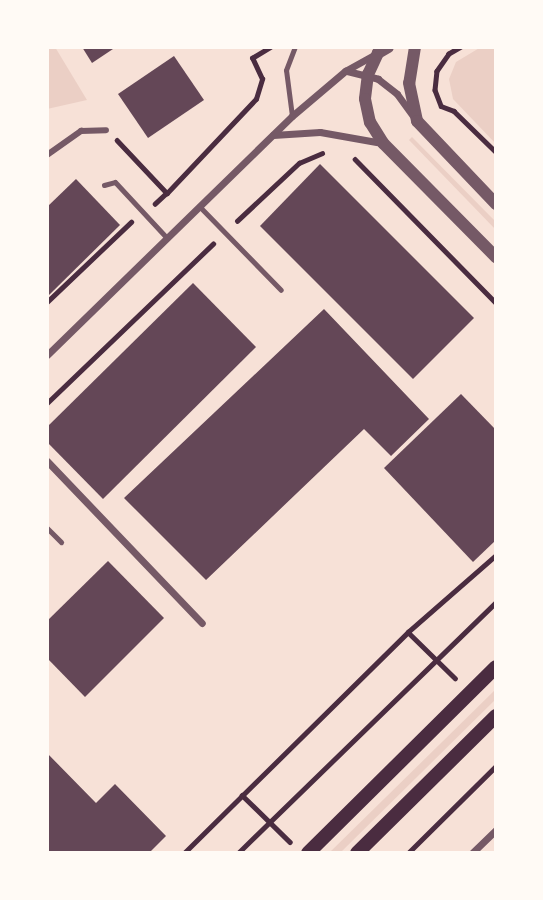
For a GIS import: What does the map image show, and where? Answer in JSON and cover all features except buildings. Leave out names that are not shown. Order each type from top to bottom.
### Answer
[{"type":"main road","points":[[308,853],[496,667]]},
{"type":"main road","points":[[357,853],[496,716]]},
{"type":"street","points":[[415,47],[409,83],[417,121]]},
{"type":"street","points":[[47,355],[292,116],[345,71],[383,50]]},
{"type":"street","points":[[383,50],[368,74],[365,99],[370,122],[383,143],[496,257]]},
{"type":"street","points":[[345,71],[368,74],[397,94],[417,121],[496,204]]},
{"type":"street","points":[[47,155],[81,131],[106,130]]},
{"type":"street","points":[[272,135],[320,132],[383,143]]},
{"type":"street","points":[[47,461],[202,623]]},
{"type":"street","points":[[472,853],[496,830]]},
{"type":"lane","points":[[292,116],[286,70],[295,47]]},
{"type":"lane","points":[[104,184],[115,182],[167,238]]},
{"type":"lane","points":[[200,206],[281,290]]},
{"type":"lane","points":[[47,528],[61,542]]},
{"type":"path","points":[[47,302],[167,193],[256,99],[262,79],[252,58],[270,47]]},
{"type":"path","points":[[461,47],[449,54],[438,71],[435,90],[441,106],[454,111],[496,152]]},
{"type":"path","points":[[106,130],[167,193]]},
{"type":"path","points":[[184,853],[408,632],[496,555]]},
{"type":"path","points":[[238,853],[435,657],[496,602]]},
{"type":"path","points":[[408,632],[471,693]]},
{"type":"path","points":[[408,853],[496,766]]},
{"type":"path","points":[[242,795],[293,845]]},
{"type":"shaded area","points":[[47,47],[55,47],[87,100],[47,109]]},
{"type":"shaded area","points":[[481,47],[496,47],[496,144],[453,99],[449,79],[456,62]]},
{"type":"shaded area","points":[[412,137],[496,222],[496,230],[409,140]]},
{"type":"shaded area","points":[[496,689],[496,699],[340,853],[329,853]]}]
